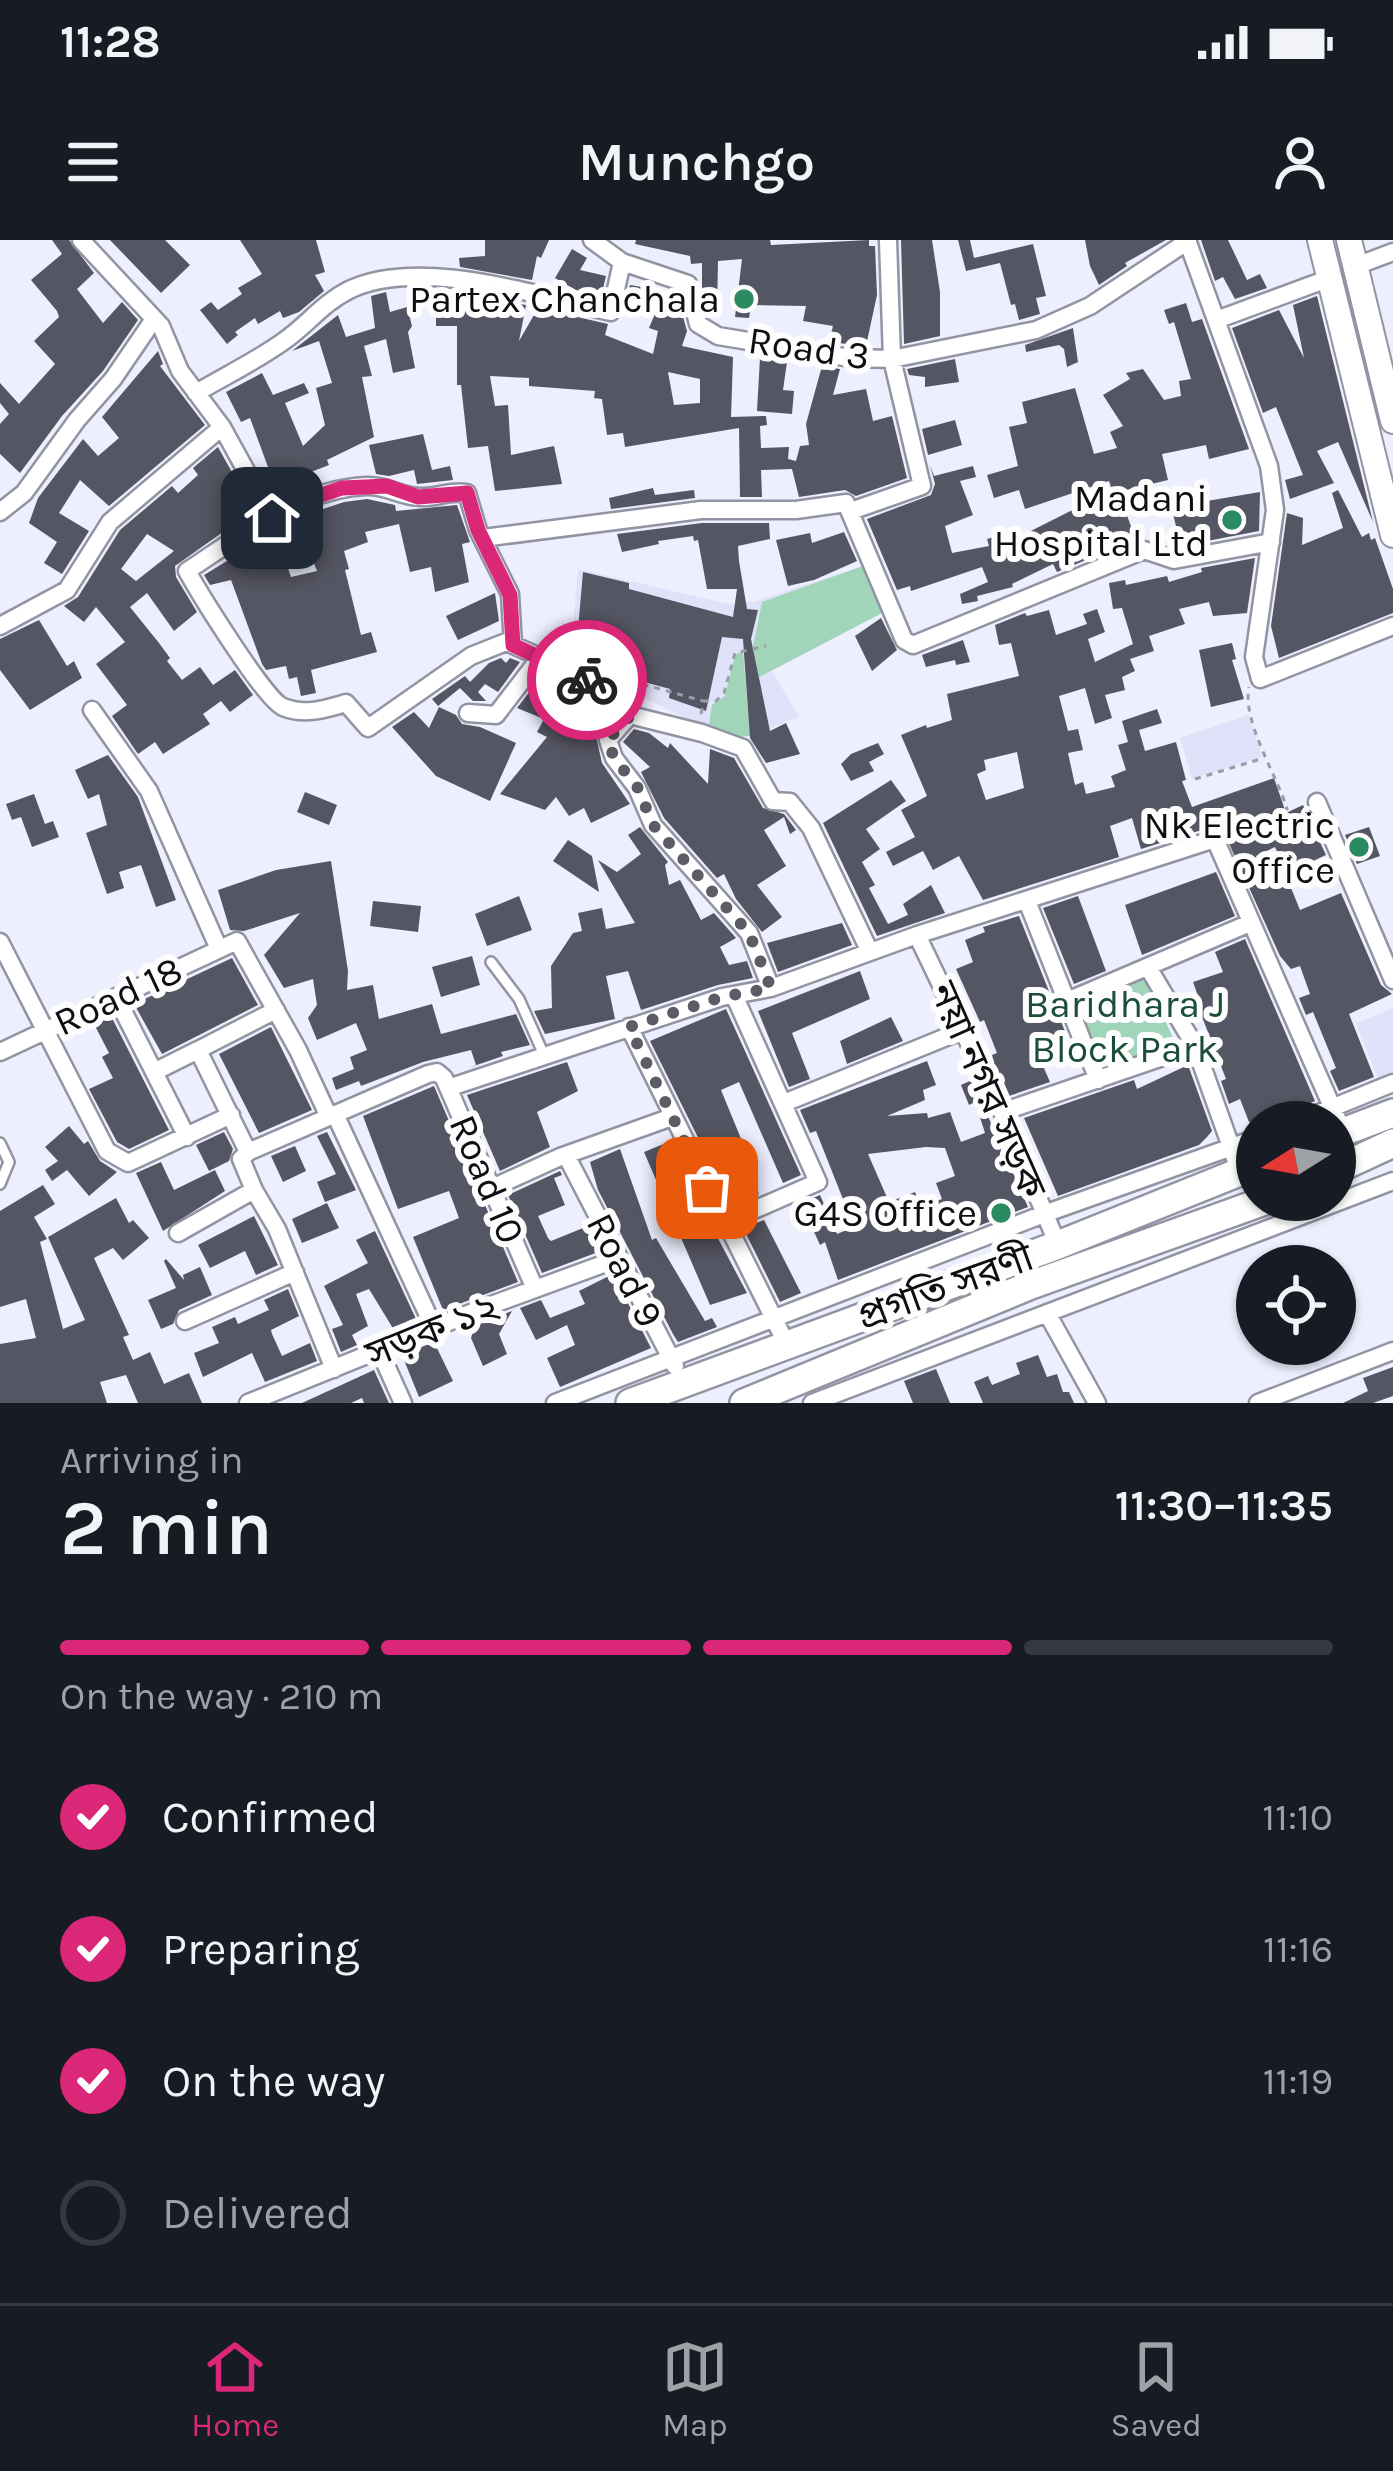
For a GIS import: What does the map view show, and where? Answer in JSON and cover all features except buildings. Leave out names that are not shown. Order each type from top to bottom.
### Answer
[{"type":"main road","points":[[1320,240],[1393,536]]},
{"type":"main road","points":[[1349,240],[1393,422]]},
{"type":"main road","points":[[1356,1121],[1393,1113]]},
{"type":"main road","points":[[1356,1160],[1393,1143]]},
{"type":"main road","name":"প্রগতি সরণী","points":[[631,1403],[677,1371],[787,1345],[1058,1245],[1236,1165]]},
{"type":"main road","name":"প্রগতি সরণী","points":[[744,1403],[1028,1287],[1236,1211]]},
{"type":"main road","points":[[1017,1260],[1028,1287]]},
{"type":"street","points":[[81,240],[172,345],[180,371],[222,427],[272,518]]},
{"type":"street","name":"Road 3","points":[[592,240],[622,262],[688,284],[698,323],[718,336],[850,358],[892,359],[1036,330],[1090,306],[1188,241]]},
{"type":"street","points":[[851,511],[922,486],[892,359],[888,240]]},
{"type":"street","points":[[1188,241],[1269,466],[1275,510],[1254,657],[1260,679],[1393,626]]},
{"type":"street","points":[[1356,266],[1393,252]]},
{"type":"street","points":[[196,393],[285,340],[352,288],[401,277],[454,279],[611,312],[622,262]]},
{"type":"street","points":[[1219,319],[1330,278]]},
{"type":"street","points":[[0,512],[24,494],[154,319]]},
{"type":"street","points":[[0,626],[67,590],[110,522],[222,427]]},
{"type":"street","points":[[512,640],[471,656],[368,728],[346,703],[298,712],[271,701],[187,571],[272,518],[342,488],[387,486],[418,497],[467,493],[510,595],[512,640],[519,650],[580,676],[631,710],[743,748],[773,801],[790,802],[801,813],[870,952]]},
{"type":"street","points":[[483,538],[701,511],[796,510],[846,503],[904,640],[913,645],[1144,550],[1174,560],[1271,542]]},
{"type":"street","points":[[468,713],[496,715],[539,659]]},
{"type":"street","points":[[92,710],[149,790],[219,950]]},
{"type":"street","points":[[631,710],[608,740],[614,758],[638,788],[653,825],[749,933],[771,988]]},
{"type":"street","points":[[1317,802],[1393,980]]},
{"type":"street","points":[[448,1088],[629,1027],[771,988],[917,934],[1215,839],[1327,1101]]},
{"type":"street","points":[[1028,901],[1098,1080]]},
{"type":"street","points":[[1067,1001],[1250,923]]},
{"type":"street","name":"নয়া নগর সড়ক","points":[[917,934],[1002,1112],[1058,1245]]},
{"type":"street","name":"Road 18","points":[[0,1052],[237,941],[276,1010]]},
{"type":"street","points":[[0,942],[107,1151],[115,1158],[128,1163],[230,1115]]},
{"type":"street","points":[[1149,968],[1195,1046],[1236,1142]]},
{"type":"street","points":[[724,1223],[818,1182],[734,995]]},
{"type":"street","points":[[116,997],[187,1137]]},
{"type":"street","points":[[154,1072],[276,1010],[434,1328]]},
{"type":"street","points":[[629,1027],[787,1345]]},
{"type":"street","points":[[784,1103],[961,1031]]},
{"type":"street","points":[[1002,1112],[1195,1046]]},
{"type":"street","points":[[198,1050],[248,1152]]},
{"type":"street","name":"Road 10","points":[[332,1115],[437,1072],[536,1289]]},
{"type":"street","points":[[1356,1111],[1393,1083]]},
{"type":"street","points":[[332,1115],[241,1159],[278,1228],[334,1369]]},
{"type":"street","points":[[490,1189],[560,1157],[672,1117]]},
{"type":"street","name":"Road 9","points":[[567,1157],[677,1371]]},
{"type":"street","points":[[555,1403],[677,1371],[773,1318],[1044,1214],[1236,1163]]},
{"type":"street","points":[[812,1403],[1393,1181]]},
{"type":"street","points":[[178,1233],[254,1190]]},
{"type":"street","name":"সড়ক ১২","points":[[248,1403],[617,1259]]},
{"type":"street","points":[[185,1322],[295,1272]]},
{"type":"street","points":[[1047,1313],[1097,1403]]},
{"type":"street","points":[[1258,1403],[1393,1351]]},
{"type":"street","points":[[380,1352],[403,1403]]},
{"type":"lane","points":[[491,962],[519,1000],[544,1055]]},
{"type":"lane","points":[[0,1143],[9,1162],[0,1184]]},
{"type":"path","points":[[631,710],[635,682],[704,701],[720,699],[738,650],[766,646]]},
{"type":"path","points":[[1215,839],[1217,833],[1287,809],[1246,695],[1247,688],[1260,679]]},
{"type":"path","points":[[698,732],[704,701]]},
{"type":"path","points":[[1196,779],[1265,758]]},
{"type":"shaded area","points":[[863,566],[882,613],[772,671],[799,717],[750,736],[734,738],[686,719],[570,659],[578,569],[729,604],[753,602]]},
{"type":"shaded area","points":[[1249,715],[1262,757],[1192,779],[1180,738]]},
{"type":"shaded area","points":[[1393,1008],[1393,1075],[1378,1080],[1356,1023]]},
{"type":"green space","points":[[863,566],[882,613],[759,677],[753,647],[762,602]]},
{"type":"green space","points":[[743,651],[750,736],[734,737],[709,724],[712,705],[725,696],[735,655]]},
{"type":"green space","name":"Baridhara J Block Park","points":[[1145,975],[1177,1047],[1100,1077],[1072,1001]]},
{"type":"way so far","points":[[587,680],[631,705],[631,715],[608,740],[614,758],[638,788],[653,825],[749,933],[771,988],[722,997],[629,1027],[707,1188]]},
{"type":"place","name":"Partex Chanchala","points":[[744,299]]},
{"type":"place","name":"Madani Hospital Ltd","points":[[1232,520]]},
{"type":"place","name":"Nk Electric Office","points":[[1359,847]]},
{"type":"place","name":"G4S Office","points":[[1001,1213]]},
{"type":"route","points":[[272,518],[342,488],[387,486],[418,497],[467,493],[478,530],[510,595],[513,645],[587,680]]}]
